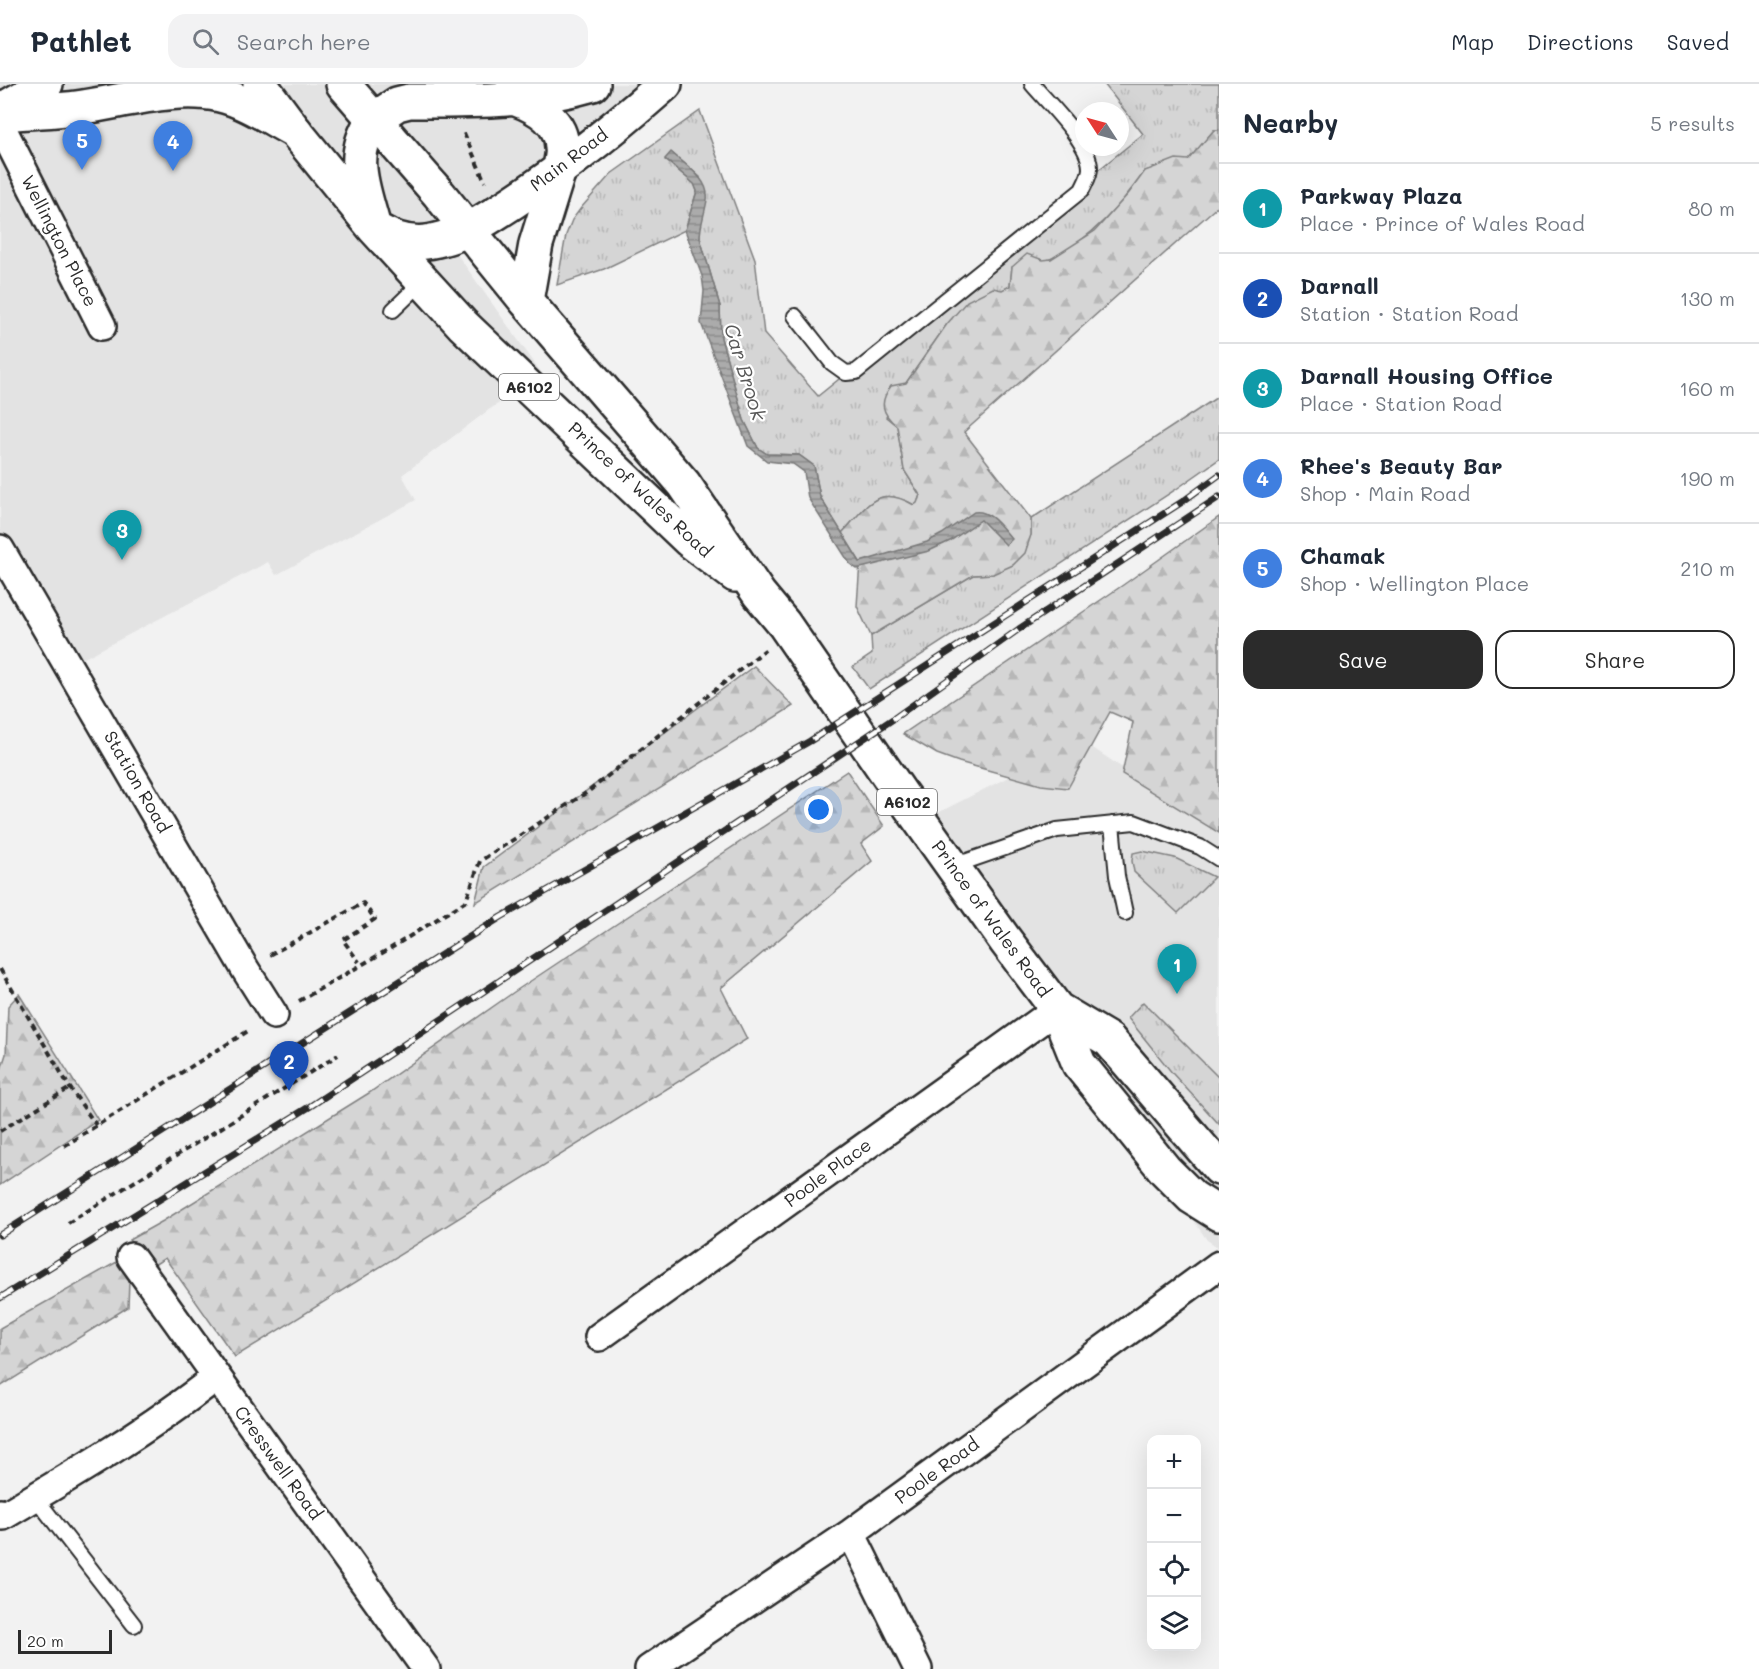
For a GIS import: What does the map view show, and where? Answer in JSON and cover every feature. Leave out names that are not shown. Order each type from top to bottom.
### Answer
[{"type":"main road","points":[[0,113],[46,84]]},
{"type":"main road","name":"A6102","points":[[260,84],[374,228]]},
{"type":"main road","name":"A6102","points":[[343,84],[468,230]]},
{"type":"main road","points":[[374,228],[358,169],[359,154],[364,132],[373,120],[397,104],[410,101],[516,99],[593,84]]},
{"type":"main road","name":"Main Road","points":[[374,228],[391,238],[412,243],[438,241],[468,230],[500,212],[632,113],[665,84]]},
{"type":"main road","points":[[0,113],[81,107],[161,94],[197,93],[221,95],[295,131]]},
{"type":"main road","points":[[516,99],[532,105],[545,114],[558,129],[562,147],[560,167],[536,244],[526,301]]},
{"type":"main road","name":"Prince of Wales Road","points":[[374,228],[469,330],[689,540],[759,594]]},
{"type":"main road","name":"Prince of Wales Road","points":[[468,230],[526,301],[684,484],[759,594],[789,631],[953,866],[1057,1009],[1079,1064],[1165,1170],[1192,1197],[1219,1214]]},
{"type":"main road","name":"Prince of Wales Road","points":[[1057,1009],[1109,1040],[1219,1168]]},
{"type":"street","name":"Wellington Place","points":[[0,124],[102,326]]},
{"type":"street","name":"Station Road","points":[[0,549],[274,1015]]},
{"type":"street","name":"Poole Place","points":[[599,1337],[1057,1009]]},
{"type":"street","name":"Cresswell Road","points":[[131,1257],[426,1669]]},
{"type":"street","name":"Poole Road","points":[[649,1669],[852,1533],[1219,1265]]},
{"type":"street","points":[[0,1513],[3,1516],[87,1467],[188,1399],[216,1377]]},
{"type":"street","points":[[852,1533],[918,1669]]},
{"type":"lane","points":[[795,316],[832,363],[846,373],[856,372],[1082,190],[1088,179],[1090,167],[1085,150],[1032,84]]},
{"type":"lane","points":[[393,310],[423,281]]},
{"type":"lane","points":[[953,866],[1057,830],[1134,822],[1200,847],[1219,859]]},
{"type":"lane","points":[[1112,824],[1117,876],[1125,913]]},
{"type":"lane","points":[[35,1497],[134,1625]]},
{"type":"path","points":[[64,1146],[274,1015],[466,902],[480,861],[589,790],[789,631]]},
{"type":"path","points":[[245,969],[363,903],[375,919],[343,940],[358,962]]},
{"type":"path","points":[[0,969],[70,1088],[96,1125]]},
{"type":"path","points":[[68,1223],[338,1055]]},
{"type":"path","points":[[0,1131],[70,1088]]},
{"type":"shaded area","points":[[0,84],[659,84],[442,233],[543,375],[490,409],[402,475],[416,500],[276,575],[268,562],[67,667],[12,567],[0,578]]},
{"type":"shaded area","points":[[671,152],[705,185],[707,200],[700,238],[720,306],[721,338],[744,420],[758,448],[767,454],[799,455],[814,466],[820,497],[860,562],[927,542],[974,512],[985,513],[1000,525],[1012,539],[1006,545],[981,520],[950,541],[929,551],[857,569],[850,564],[808,498],[804,472],[793,464],[767,461],[748,446],[701,323],[704,291],[702,276],[685,230],[697,191],[694,184],[665,159]]},
{"type":"shaded area","points":[[1081,740],[1219,833],[1219,1248],[1207,1240],[918,823]]},
{"type":"green space","points":[[1104,84],[1219,84],[1219,130],[1214,130],[1188,161],[1145,171],[1115,209],[1080,241],[1049,260],[1012,267],[1010,286],[947,324],[906,383],[886,417],[897,426],[904,470],[920,495],[917,504],[914,505],[890,496],[881,497],[866,507],[842,533],[820,497],[814,466],[799,455],[767,454],[758,448],[744,420],[721,338],[720,306],[700,238],[700,177],[672,153],[665,160],[695,184],[697,191],[685,230],[604,269],[557,285],[566,235],[572,220],[581,208],[611,174],[700,111],[755,259],[764,334],[818,396],[1116,156],[1129,156],[1129,145],[1143,134],[1129,116],[1129,102],[1118,102]]},
{"type":"green space","points":[[1214,130],[1219,130],[1219,205],[964,432],[1031,519],[1031,535],[1025,553],[1013,565],[993,574],[973,575],[871,636],[857,606],[860,562],[842,533],[866,507],[881,497],[890,496],[914,505],[920,495],[904,470],[897,426],[885,412],[883,402],[891,386],[906,383],[947,324],[967,301],[993,288],[1002,290],[1010,286],[1012,267],[1027,254],[1043,260],[1051,259],[1095,231],[1145,171],[1176,159],[1188,160]]},
{"type":"green space","points":[[1219,396],[1219,459],[869,689],[853,667],[872,654],[871,636],[973,575],[993,574],[1031,535],[1031,519]]},
{"type":"green space","points":[[1219,517],[1219,833],[1122,774],[1133,722],[1110,712],[1068,788],[1041,785],[959,762],[937,754],[903,734],[1123,585]]},
{"type":"green space","points":[[754,666],[793,706],[475,903],[484,867]]},
{"type":"green space","points":[[847,771],[884,826],[861,844],[872,861],[721,988],[747,1039],[235,1357],[165,1258],[154,1265],[129,1240],[369,1093],[514,992]]},
{"type":"green space","points":[[1142,851],[1175,858],[1214,877],[1178,913],[1134,872],[1133,853]]},
{"type":"green space","points":[[19,994],[98,1120],[0,1185],[0,1073],[6,1054],[8,1006]]},
{"type":"green space","points":[[1143,1002],[1219,1078],[1219,1124],[1173,1074],[1128,1018]]},
{"type":"green space","points":[[124,1258],[129,1281],[128,1307],[0,1387],[0,1328]]},
{"type":"railway","points":[[0,1235],[501,917],[810,741],[1182,502],[1219,475]]},
{"type":"railway","points":[[0,1298],[309,1107],[893,719],[1019,629],[1219,497]]},
{"type":"place","name":"Chamak","points":[[82,170]]},
{"type":"place","name":"Rhee's Beauty Bar","points":[[173,171]]},
{"type":"place","name":"Darnall Housing Office","points":[[122,560]]},
{"type":"place","name":"Parkway Plaza","points":[[1177,994]]},
{"type":"place","name":"Darnall","points":[[289,1091]]},
{"type":"water label","name":"Car Brook","points":[[745,372]]}]
